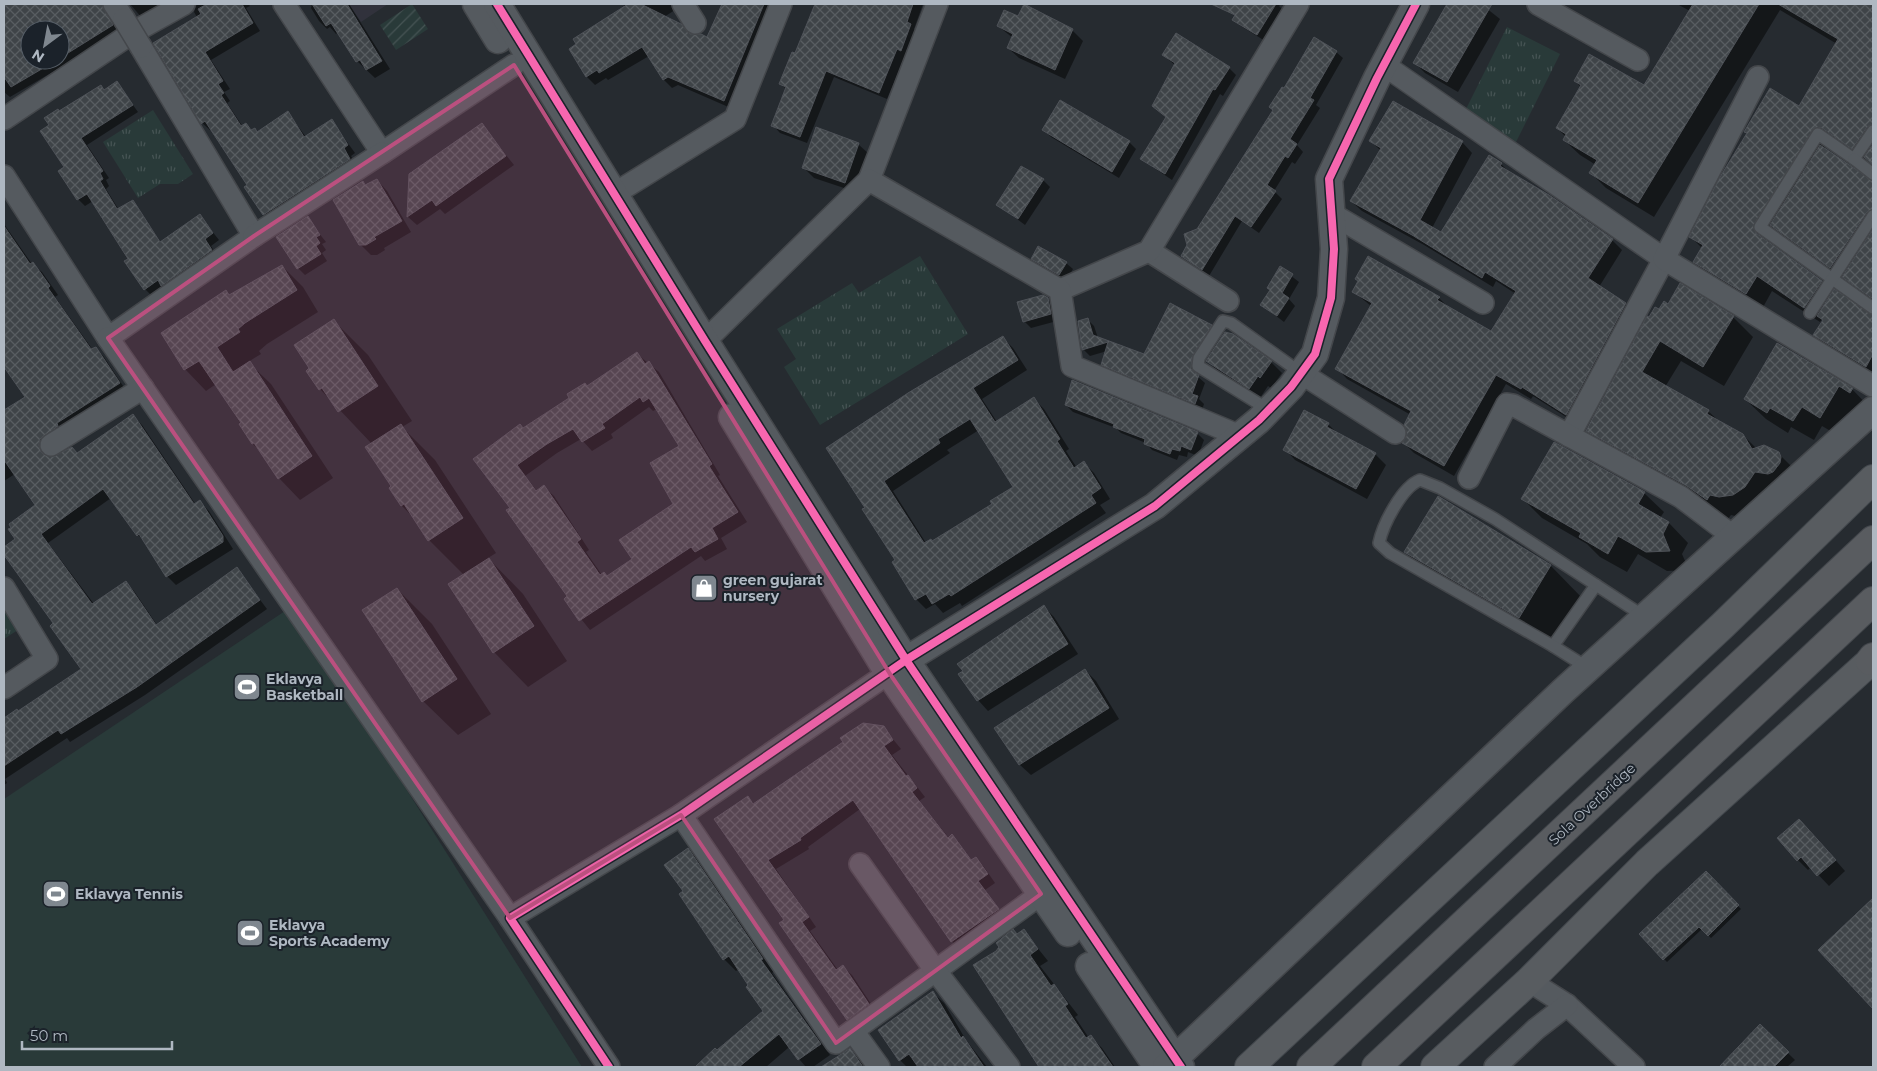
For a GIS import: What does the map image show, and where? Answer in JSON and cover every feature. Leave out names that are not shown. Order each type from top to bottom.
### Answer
[{"type":"highway","name":"Sola Overbridge","points":[[1311,1067],[1873,540]]},
{"type":"highway","points":[[1376,1067],[1873,601]]},
{"type":"main road","points":[[1249,1067],[1723,625],[1873,479]]},
{"type":"main road","points":[[1435,1067],[1529,980],[1647,863],[1872,659]]},
{"type":"street","points":[[4,119],[132,33],[184,4]]},
{"type":"street","points":[[284,4],[382,152]]},
{"type":"street","points":[[476,4],[1041,894],[1170,1065]]},
{"type":"street","points":[[496,4],[705,341],[898,667],[1170,1065]]},
{"type":"street","points":[[683,4],[695,23]]},
{"type":"street","points":[[614,194],[736,119],[781,4]]},
{"type":"street","points":[[705,341],[869,180],[937,4]]},
{"type":"street","points":[[1060,290],[1149,250],[1298,4]]},
{"type":"street","points":[[510,918],[681,815],[898,667],[1156,506],[1269,410],[1315,354],[1331,298],[1334,249],[1329,179],[1416,4]]},
{"type":"street","points":[[1538,4],[1638,60]]},
{"type":"street","points":[[119,12],[254,236]]},
{"type":"street","points":[[108,338],[254,236],[514,65]]},
{"type":"street","points":[[1384,65],[1664,259],[1873,386]]},
{"type":"street","points":[[1569,436],[1664,259],[1758,77]]},
{"type":"street","points":[[4,176],[108,338],[510,918],[609,1067]]},
{"type":"street","points":[[869,180],[1060,290]]},
{"type":"street","points":[[1332,214],[1483,302]]},
{"type":"street","points":[[1149,250],[1228,301]]},
{"type":"street","points":[[1060,290],[1072,366],[1240,436]]},
{"type":"street","points":[[1301,373],[1395,433]]},
{"type":"street","points":[[51,445],[143,388]]},
{"type":"street","points":[[1468,478],[1507,404],[1513,405],[1681,497],[1734,537]]},
{"type":"street","points":[[1170,1065],[1588,668],[1873,410]]},
{"type":"street","points":[[4,588],[47,659],[4,688]]},
{"type":"street","points":[[681,815],[836,1043],[1041,894]]},
{"type":"street","points":[[860,864],[1009,1067]]},
{"type":"street","points":[[1529,980],[1567,1005],[1634,1067]]},
{"type":"street","points":[[1494,1067],[1536,1029],[1567,1005]]},
{"type":"street","points":[[853,1031],[879,1067]]},
{"type":"lane","points":[[1854,160],[1873,131]]},
{"type":"lane","points":[[1873,174],[1818,134],[1760,227],[1873,308]]},
{"type":"lane","points":[[1810,313],[1873,216]]},
{"type":"lane","points":[[1269,410],[1198,366],[1199,358],[1223,321],[1231,323],[1301,373]]},
{"type":"lane","points":[[1588,668],[1390,553],[1379,543],[1382,529],[1410,484],[1420,480],[1440,488],[1495,519],[1645,617]]},
{"type":"lane","points":[[1553,646],[1596,585]]},
{"type":"highlighted area","points":[[514,65],[890,674],[1041,894],[836,1043],[681,815],[510,918],[108,338],[254,236]]},
{"type":"shaded area","points":[[349,4],[388,4],[361,22]]},
{"type":"green space","points":[[412,4],[428,29],[396,50],[380,25]]},
{"type":"green space","points":[[1507,27],[1560,54],[1516,142],[1463,115]]},
{"type":"green space","points":[[153,110],[193,174],[178,184],[160,184],[138,198],[103,142]]},
{"type":"green space","points":[[920,256],[968,334],[820,425],[784,367],[796,359],[777,329],[852,283],[859,293]]},
{"type":"green space","points":[[4,596],[24,626],[4,639]]},
{"type":"green space","name":"Eklavya Sports Academy","points":[[291,607],[582,1067],[4,1067],[4,799]]},
{"type":"building","points":[[4,4],[102,4],[113,25],[70,52],[70,20],[20,20],[20,70],[40,70],[11,87],[4,77]]},
{"type":"building","points":[[207,4],[242,4],[253,23],[205,52],[223,81],[218,84],[224,93],[221,95],[241,126],[246,123],[251,130],[255,128],[257,132],[288,111],[304,137],[332,119],[348,145],[344,148],[350,159],[263,215],[244,187],[247,185],[205,121],[201,124],[153,43],[201,14],[198,9]]},
{"type":"building","points":[[312,4],[347,4],[382,61],[366,70],[360,60],[356,62],[331,23],[326,26]]},
{"type":"building","points":[[628,4],[641,4],[681,24],[690,34],[701,34],[707,37],[722,4],[764,4],[724,101],[668,77],[663,80],[642,47],[599,73],[597,70],[586,77],[569,49],[576,44],[573,39]]},
{"type":"building","points":[[815,4],[913,4],[907,22],[911,24],[901,51],[897,49],[879,93],[826,71],[800,137],[771,126],[786,87],[779,84],[792,52],[795,53]]},
{"type":"building","points":[[1024,4],[1073,29],[1055,70],[1007,48],[1013,34],[997,26],[1004,10],[1018,16]]},
{"type":"building","points":[[1211,4],[1276,4],[1257,35],[1232,20],[1235,15]]},
{"type":"building","points":[[1447,4],[1492,4],[1447,82],[1413,63]]},
{"type":"building","points":[[1693,4],[1759,4],[1638,203],[1589,173],[1597,160],[1563,140],[1566,134],[1556,128],[1581,85],[1574,81],[1589,54],[1644,85]]},
{"type":"building","points":[[1778,4],[1873,4],[1873,124],[1867,127],[1852,149],[1822,128],[1814,128],[1753,226],[1756,233],[1822,281],[1804,308],[1757,276],[1746,294],[1693,262],[1703,245],[1689,237],[1720,177],[1747,133],[1744,132],[1770,88],[1799,106],[1838,39]]},
{"type":"building","points":[[1176,33],[1230,67],[1215,90],[1213,89],[1165,174],[1140,159],[1166,117],[1152,106],[1175,63],[1162,55]]},
{"type":"building","points":[[1314,37],[1337,51],[1310,98],[1314,100],[1290,139],[1297,144],[1288,158],[1285,156],[1267,185],[1276,191],[1251,227],[1235,216],[1202,270],[1181,256],[1187,245],[1184,234],[1197,229],[1273,110],[1269,107],[1282,87],[1284,88]]},
{"type":"building","points":[[117,81],[133,105],[81,138],[103,171],[100,173],[103,179],[100,181],[117,209],[133,200],[160,242],[200,214],[213,233],[205,239],[212,250],[161,286],[158,280],[144,290],[124,261],[128,259],[87,194],[77,200],[58,171],[64,167],[40,131],[49,125],[44,118],[101,85],[104,90]]},
{"type":"building","points":[[1060,100],[1130,141],[1112,172],[1042,130]]},
{"type":"building","points":[[1393,101],[1463,141],[1420,220],[1441,232],[1489,155],[1502,163],[1500,166],[1549,195],[1613,239],[1588,278],[1626,303],[1566,415],[1522,387],[1521,389],[1496,375],[1444,466],[1402,443],[1407,434],[1404,425],[1411,411],[1335,369],[1372,303],[1352,292],[1358,281],[1355,279],[1368,256],[1440,297],[1437,300],[1491,331],[1516,291],[1485,272],[1482,278],[1412,235],[1350,201],[1381,148],[1369,141]]},
{"type":"building","points":[[482,123],[506,156],[436,206],[432,200],[407,217],[409,174]]},
{"type":"building","points":[[816,127],[859,143],[845,183],[802,168]]},
{"type":"building","points":[[1873,144],[1873,165],[1864,157]]},
{"type":"building","points":[[1820,145],[1873,181],[1873,209],[1867,212],[1830,268],[1770,225]]},
{"type":"building","points":[[1021,166],[1044,179],[1018,219],[996,205]]},
{"type":"building","points":[[377,179],[402,221],[374,237],[376,239],[366,245],[359,245],[333,200],[363,181],[365,185]]},
{"type":"building","points":[[308,216],[320,235],[316,237],[320,243],[316,246],[321,254],[297,269],[276,237]]},
{"type":"building","points":[[4,226],[30,264],[33,262],[50,286],[48,288],[91,349],[96,347],[120,383],[57,423],[58,426],[40,439],[41,452],[52,457],[72,447],[77,453],[133,414],[194,504],[200,500],[223,536],[223,542],[166,577],[139,534],[137,536],[103,489],[41,534],[92,604],[126,581],[156,625],[237,567],[260,600],[137,687],[61,734],[58,730],[4,766],[4,718],[17,709],[18,711],[81,669],[50,626],[53,623],[4,555],[4,547],[15,539],[8,529],[11,528],[9,524],[35,505],[4,460],[4,410],[25,397],[4,367]]},
{"type":"building","points":[[1873,229],[1873,299],[1842,277]]},
{"type":"building","points":[[1038,246],[1067,262],[1059,275],[1031,259]]},
{"type":"building","points":[[282,265],[297,290],[245,323],[238,329],[240,332],[217,347],[233,372],[250,361],[312,456],[278,479],[254,443],[252,444],[239,424],[241,423],[199,361],[184,370],[161,333],[226,290],[229,295]]},
{"type":"building","points":[[1280,266],[1293,274],[1282,293],[1289,298],[1277,316],[1260,305],[1270,290],[1267,288]]},
{"type":"building","points":[[1680,283],[1734,316],[1703,367],[1660,341],[1642,372],[1709,410],[1707,414],[1743,434],[1752,449],[1764,445],[1779,452],[1781,457],[1780,463],[1773,472],[1768,474],[1755,472],[1745,487],[1733,495],[1719,497],[1710,495],[1707,500],[1687,486],[1586,431],[1647,316],[1649,317],[1655,307],[1659,309],[1664,301],[1668,304]]},
{"type":"building","points":[[1834,289],[1873,315],[1873,354],[1866,367],[1813,335],[1823,320],[1817,316]]},
{"type":"building","points":[[1043,295],[1048,298],[1051,314],[1023,322],[1017,302]]},
{"type":"building","points":[[1170,303],[1212,325],[1192,357],[1191,369],[1199,375],[1192,394],[1198,396],[1195,404],[1101,365],[1108,342],[1082,350],[1078,321],[1088,318],[1093,335],[1144,354]]},
{"type":"building","points":[[334,319],[378,386],[338,412],[322,388],[319,390],[306,371],[309,368],[294,345]]},
{"type":"building","points":[[1225,332],[1233,334],[1272,361],[1260,378],[1258,376],[1249,389],[1206,361]]},
{"type":"building","points":[[1003,336],[1018,360],[973,388],[995,422],[1034,397],[1060,439],[1057,441],[1074,468],[1084,461],[1101,488],[1091,495],[1096,503],[951,596],[949,594],[932,604],[926,594],[915,600],[892,562],[895,560],[862,509],[865,508],[826,448],[908,393]],"holes":[[[970,419],[1013,487],[990,501],[992,504],[932,541],[931,539],[924,543],[884,481],[940,443],[938,439]]]},
{"type":"building","points":[[1777,343],[1853,388],[1850,393],[1839,386],[1820,418],[1802,407],[1793,421],[1770,408],[1767,413],[1744,399]]},
{"type":"building","points":[[637,352],[645,364],[649,361],[712,464],[709,466],[738,512],[712,528],[718,539],[695,552],[691,547],[579,621],[564,599],[567,596],[506,510],[510,508],[473,459],[520,424],[523,428],[569,398],[567,394],[585,383],[587,386]],"holes":[[[640,397],[643,402],[649,398],[679,446],[650,463],[673,504],[619,540],[632,559],[607,576],[604,572],[600,575],[577,542],[581,539],[544,485],[536,491],[517,465],[573,429],[582,442],[605,428],[602,424]]]},
{"type":"building","points":[[1072,380],[1198,432],[1191,450],[1181,446],[1180,451],[1172,449],[1170,454],[1144,444],[1145,439],[1113,427],[1114,424],[1065,405]]},
{"type":"building","points":[[1304,410],[1329,423],[1327,427],[1376,453],[1356,489],[1283,450]]},
{"type":"building","points":[[401,424],[463,518],[428,541],[404,504],[401,506],[389,488],[391,486],[365,447]]},
{"type":"building","points":[[1554,442],[1645,492],[1638,504],[1669,522],[1663,534],[1670,551],[1646,552],[1618,536],[1608,554],[1579,537],[1581,533],[1521,499]]},
{"type":"building","points":[[1438,496],[1551,565],[1519,618],[1404,552]]},
{"type":"building","points":[[489,558],[534,626],[493,653],[448,584]]},
{"type":"building","points":[[397,588],[457,679],[422,702],[362,610]]},
{"type":"building","points":[[1044,605],[1068,644],[977,701],[958,674],[963,671],[957,664]]},
{"type":"building","points":[[1085,669],[1109,708],[1019,765],[994,728]]},
{"type":"building","points":[[863,723],[884,726],[893,740],[884,746],[917,788],[912,792],[948,838],[952,834],[971,860],[976,857],[988,874],[978,881],[999,909],[951,942],[853,800],[800,838],[801,840],[768,860],[809,917],[802,922],[836,970],[843,965],[869,1004],[847,1020],[779,923],[784,920],[714,819],[748,796],[753,804],[843,742],[840,738]]},
{"type":"building","points":[[1799,819],[1836,860],[1817,876],[1801,857],[1797,861],[1777,838]]},
{"type":"building","points":[[688,848],[763,959],[761,960],[821,1044],[798,1060],[779,1034],[739,1067],[695,1067],[715,1048],[717,1050],[763,1011],[746,987],[748,985],[729,956],[723,960],[679,894],[683,891],[664,865]]},
{"type":"building","points":[[1706,871],[1739,905],[1708,936],[1699,927],[1663,960],[1639,934]]},
{"type":"building","points":[[1873,898],[1873,1009],[1818,950]]},
{"type":"building","points":[[1013,929],[1017,934],[1024,929],[1038,949],[1030,955],[1051,986],[1054,984],[1068,1004],[1065,1006],[1086,1038],[1091,1035],[1113,1067],[1039,1067],[973,965],[996,951],[999,947],[996,943]]},
{"type":"building","points":[[933,991],[961,1038],[963,1036],[984,1067],[918,1067],[909,1054],[899,1061],[878,1030]]},
{"type":"building","points":[[1760,1024],[1789,1052],[1774,1067],[1719,1067]]},
{"type":"building","points":[[850,1048],[863,1067],[821,1067],[840,1055]]},
{"type":"cycle path","points":[[497,4],[705,341],[906,660],[1181,1067]]},
{"type":"cycle path","points":[[609,1067],[510,918],[681,815],[906,660],[1155,506],[1259,420],[1291,387],[1315,354],[1331,298],[1334,249],[1329,179],[1377,78],[1416,4]]},
{"type":"place","name":"green gujarat nursery","points":[[704,588]]},
{"type":"place","name":"Eklavya Basketball","points":[[247,687]]},
{"type":"place","name":"Eklavya Tennis","points":[[56,894]]},
{"type":"place","name":"Eklavya Sports Academy","points":[[250,933]]}]
